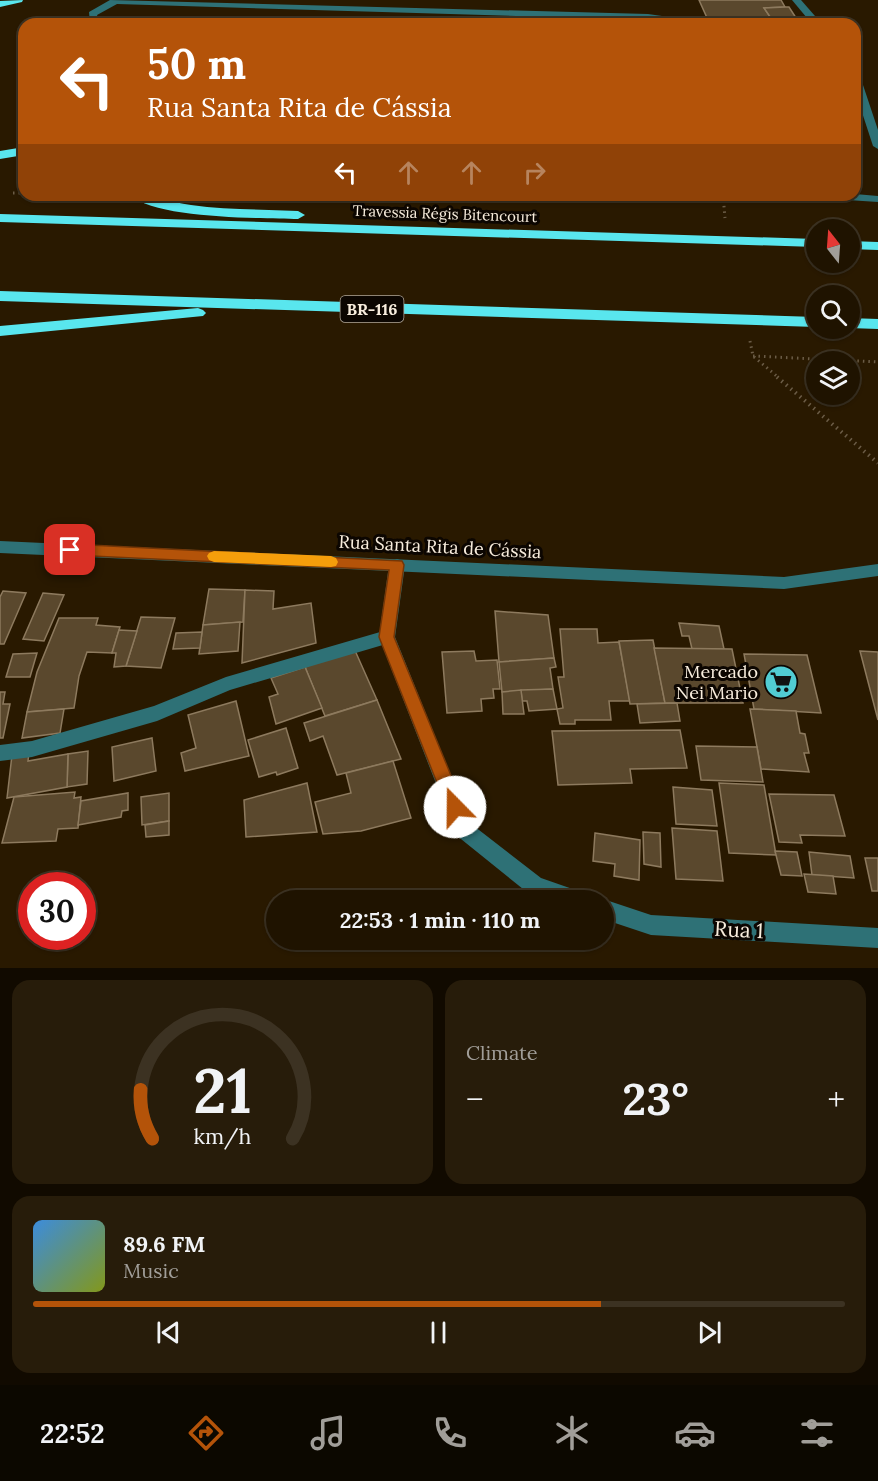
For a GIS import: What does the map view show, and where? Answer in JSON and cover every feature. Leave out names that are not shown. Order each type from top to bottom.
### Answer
[{"type":"highway","points":[[0,4],[18,0]]},
{"type":"highway","points":[[0,155],[18,152]]},
{"type":"highway","points":[[151,201],[194,209],[416,222],[506,234]]},
{"type":"highway","name":"Travessia Régis Bitencourt","points":[[0,218],[806,243]]},
{"type":"highway","points":[[860,245],[878,246]]},
{"type":"highway","name":"BR-116","points":[[0,296],[806,322]]},
{"type":"highway","points":[[0,331],[274,306]]},
{"type":"highway","points":[[860,323],[878,324]]},
{"type":"street","points":[[93,18],[92,14],[99,0]]},
{"type":"street","points":[[796,0],[812,18]]},
{"type":"street","points":[[92,14],[115,2],[655,18]]},
{"type":"street","points":[[861,94],[878,146]]},
{"type":"street","points":[[861,198],[878,199]]},
{"type":"street","name":"Rua Santa Rita de Cássia","points":[[0,547],[784,583],[878,570]]},
{"type":"street","points":[[397,565],[387,637],[464,829],[535,886],[547,890]]},
{"type":"street","points":[[0,753],[32,749],[157,713],[225,684],[387,637]]},
{"type":"street","name":"Rua 1","points":[[614,913],[651,925],[878,938]]},
{"type":"path","points":[[745,319],[753,356],[878,463]]},
{"type":"path","points":[[753,356],[878,362]]},
{"type":"building","points":[[699,0],[781,0],[785,7],[764,8],[771,18],[707,18]]},
{"type":"building","points":[[789,7],[796,18],[771,18],[764,8]]},
{"type":"building","points":[[209,589],[245,590],[243,622],[203,625]]},
{"type":"building","points":[[245,590],[274,591],[273,609],[311,603],[316,643],[242,663]]},
{"type":"building","points":[[3,591],[26,593],[4,644],[0,644],[0,597]]},
{"type":"building","points":[[43,593],[64,595],[44,641],[23,639]]},
{"type":"building","points":[[495,611],[548,615],[554,658],[499,662]]},
{"type":"building","points":[[141,617],[175,618],[161,668],[126,666]]},
{"type":"building","points":[[59,618],[98,618],[96,625],[120,627],[112,653],[87,652],[79,676],[74,708],[27,712],[37,672]]},
{"type":"building","points":[[240,622],[238,651],[199,654],[203,625]]},
{"type":"building","points":[[679,623],[719,626],[724,649],[692,649],[689,636],[682,636]]},
{"type":"building","points":[[560,629],[597,629],[598,643],[619,642],[630,701],[609,701],[611,720],[575,720],[575,724],[560,724],[557,709],[563,708],[558,677],[564,677]]},
{"type":"building","points":[[119,630],[137,631],[126,666],[114,667],[116,653],[112,653]]},
{"type":"building","points":[[202,632],[200,648],[173,649],[176,633]]},
{"type":"building","points":[[653,640],[665,703],[630,704],[619,641]]},
{"type":"building","points":[[353,646],[377,700],[325,716],[305,667]]},
{"type":"building","points":[[654,648],[732,649],[743,703],[665,703]]},
{"type":"building","points":[[474,651],[476,661],[497,660],[500,689],[493,689],[494,698],[481,699],[482,711],[447,713],[442,652]]},
{"type":"building","points":[[860,651],[878,652],[878,720]]},
{"type":"building","points":[[37,653],[30,677],[6,677],[13,654]]},
{"type":"building","name":"Mercado Nei Mario","points":[[744,654],[807,655],[821,713],[754,709]]},
{"type":"building","points":[[554,658],[556,667],[550,668],[553,689],[502,692],[499,662]]},
{"type":"building","points":[[305,667],[322,708],[276,724],[269,697],[278,694],[271,678]]},
{"type":"building","points":[[553,689],[557,709],[529,711],[527,701],[522,701],[521,690]]},
{"type":"building","points":[[521,690],[524,714],[503,714],[502,692]]},
{"type":"building","points":[[0,692],[5,692],[3,704],[10,704],[3,738],[0,738]]},
{"type":"building","points":[[377,700],[401,759],[337,775],[323,736],[310,741],[304,723]]},
{"type":"building","points":[[236,701],[249,756],[185,771],[181,753],[196,748],[188,715]]},
{"type":"building","points":[[677,703],[680,721],[640,723],[637,704]]},
{"type":"building","points":[[64,709],[60,733],[22,738],[27,712]]},
{"type":"building","points":[[750,709],[796,711],[800,733],[805,734],[809,753],[804,753],[809,772],[761,769]]},
{"type":"building","points":[[286,728],[298,768],[277,775],[276,772],[259,777],[248,740]]},
{"type":"building","points":[[680,730],[687,768],[630,769],[632,783],[558,785],[552,731]]},
{"type":"building","points":[[152,738],[156,771],[114,781],[112,747]]},
{"type":"building","points":[[696,746],[757,747],[763,782],[701,780]]},
{"type":"building","points":[[88,751],[87,784],[67,787],[68,754]]},
{"type":"building","points":[[29,752],[28,761],[68,754],[67,787],[7,798],[12,755]]},
{"type":"building","points":[[393,761],[411,818],[361,831],[323,834],[315,802],[351,793],[346,773]]},
{"type":"building","points":[[307,783],[317,832],[246,837],[244,800]]},
{"type":"building","points":[[719,783],[764,785],[776,855],[729,853]]},
{"type":"building","points":[[673,787],[712,790],[717,826],[676,824]]},
{"type":"building","points":[[75,792],[74,798],[81,797],[78,828],[58,829],[56,841],[2,843],[14,797]]},
{"type":"building","points":[[128,793],[128,810],[122,811],[121,817],[78,825],[81,801]]},
{"type":"building","points":[[169,793],[169,821],[142,825],[141,797]]},
{"type":"building","points":[[769,794],[834,795],[845,836],[800,835],[802,843],[779,842]]},
{"type":"building","points":[[169,821],[169,835],[146,837],[145,825]]},
{"type":"building","points":[[672,828],[717,831],[723,881],[676,879]]},
{"type":"building","points":[[643,832],[660,833],[661,867],[644,864]]},
{"type":"building","points":[[595,833],[640,840],[639,880],[614,876],[615,864],[593,861]]},
{"type":"building","points":[[775,851],[797,852],[802,876],[781,875]]},
{"type":"building","points":[[809,852],[850,856],[854,878],[812,875]]},
{"type":"building","points":[[865,858],[878,858],[878,891],[872,891]]},
{"type":"building","points":[[804,874],[833,876],[836,894],[808,892]]},
{"type":"slow traffic","points":[[214,556],[331,562]]},
{"type":"place","name":"Mercado Nei Mario","points":[[781,682]]},
{"type":"route","points":[[70,550],[397,565],[387,637],[455,807]]}]
